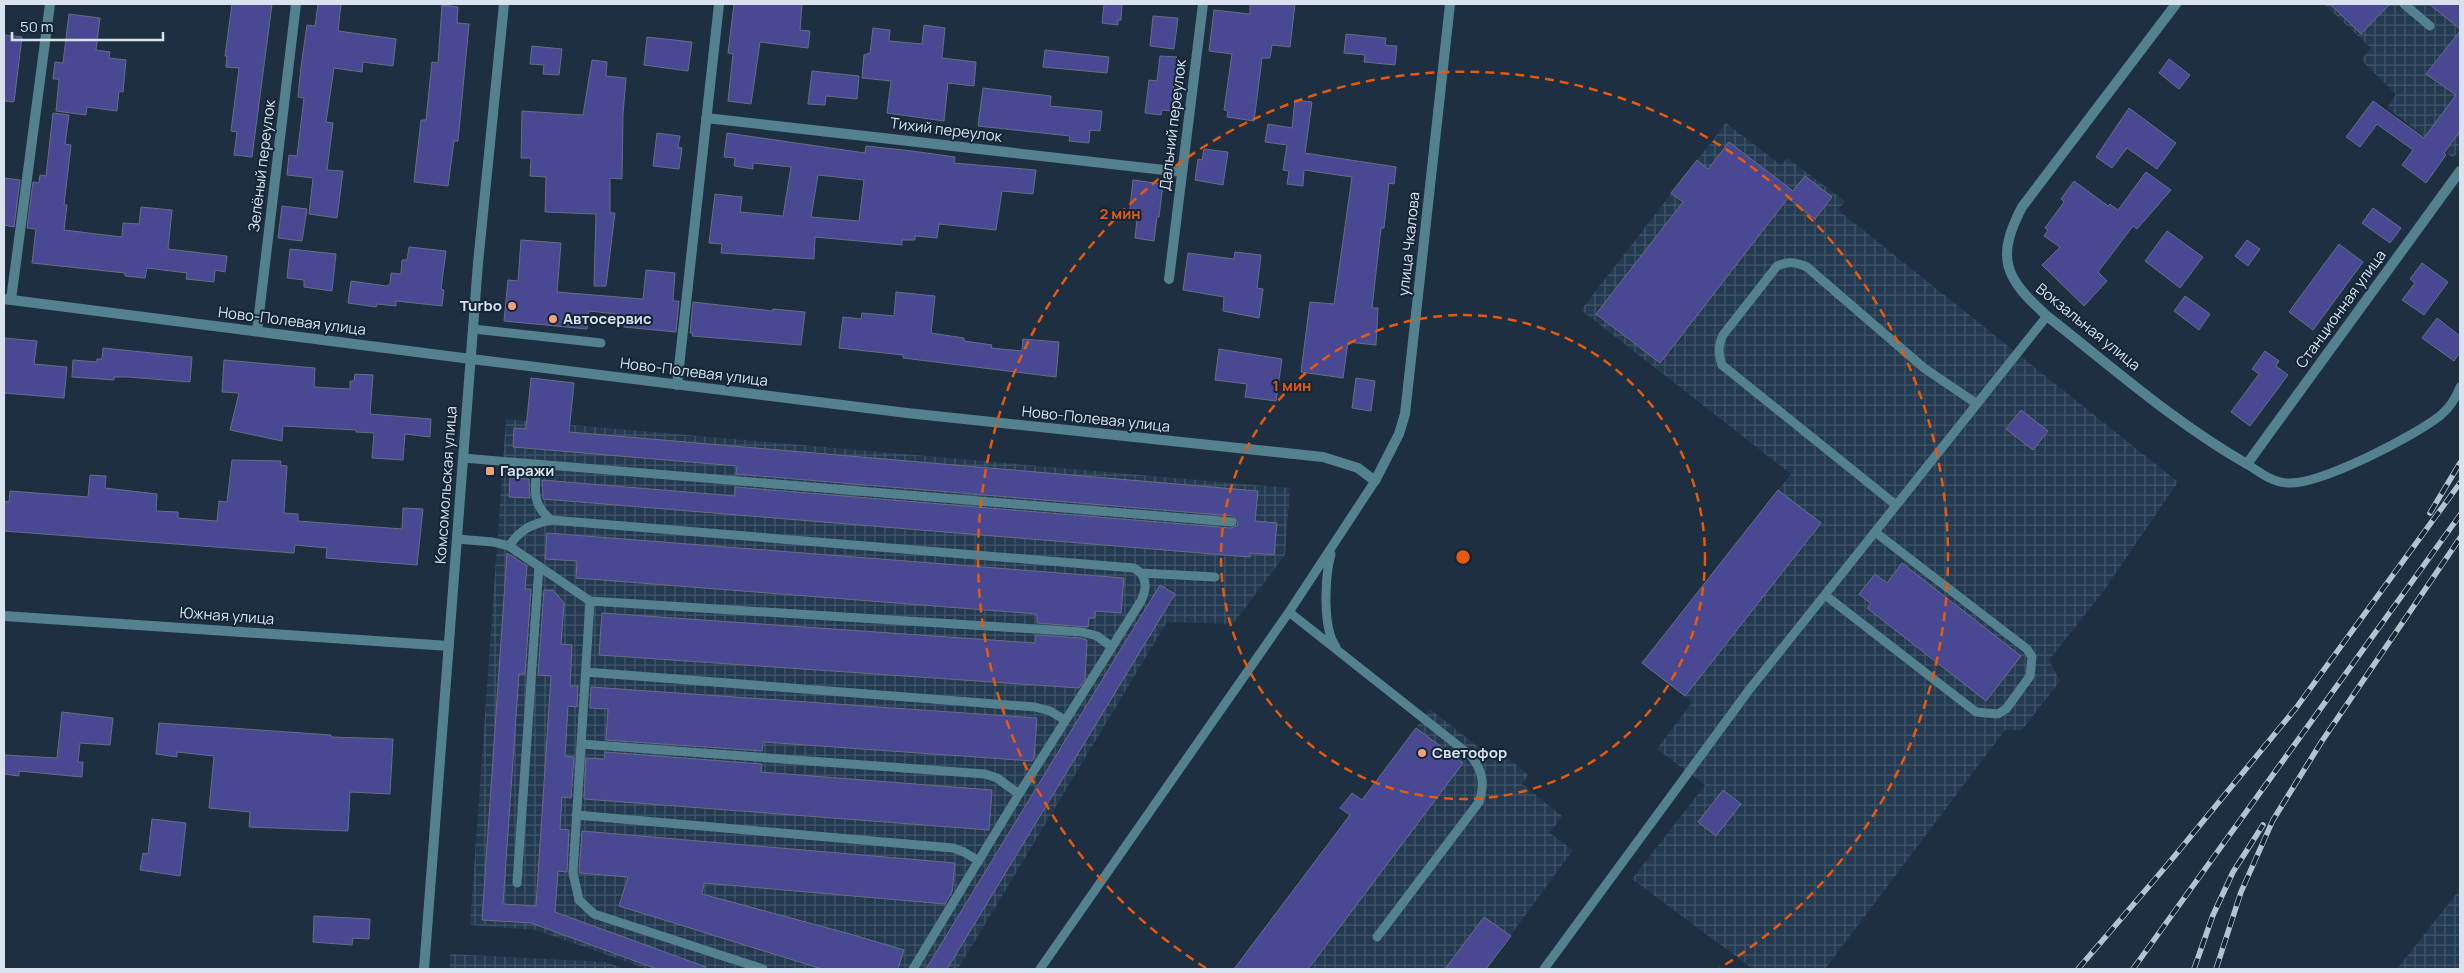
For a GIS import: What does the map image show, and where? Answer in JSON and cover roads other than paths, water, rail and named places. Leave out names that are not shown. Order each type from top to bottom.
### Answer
[{"type":"street","points":[[7,299],[50,4]]},
{"type":"street","name":"Зелёный переулок","points":[[257,331],[296,4]]},
{"type":"street","name":"Комсомольская улица","points":[[424,969],[473,329],[504,4]]},
{"type":"street","points":[[677,385],[719,4]]},
{"type":"street","name":"Дальний переулок","points":[[1169,279],[1203,4]]},
{"type":"street","name":"улица Чкалова","points":[[1375,481],[1399,434],[1405,414],[1450,4]]},
{"type":"street","name":"Вокзальная улица","points":[[2176,4],[2022,207],[2006,244],[2007,261],[2012,277],[2025,297],[2047,316],[2193,431],[2247,464]]},
{"type":"street","name":"Тихий переулок","points":[[706,118],[1182,172]]},
{"type":"street","name":"Станционная улица","points":[[2247,464],[2460,171]]},
{"type":"street","name":"Ново-Полевая улица","points":[[7,299],[677,385],[1121,437],[1322,457],[1358,468],[1375,481]]},
{"type":"street","name":"Южная улица","points":[[4,616],[449,646]]},
{"type":"lane","points":[[2404,4],[2430,26]]},
{"type":"lane","points":[[1896,505],[1722,365],[1718,355],[1718,344],[1723,335],[1777,266],[1784,262],[1796,262],[1806,267],[1901,349],[1977,404]]},
{"type":"lane","points":[[1544,969],[1749,690],[2047,316]]},
{"type":"lane","points":[[473,329],[601,343]]},
{"type":"lane","points":[[2247,464],[2275,480],[2291,484],[2334,471],[2385,448],[2425,426],[2450,406],[2460,387]]},
{"type":"lane","points":[[463,458],[1232,522]]},
{"type":"lane","points":[[537,465],[535,495],[540,511],[551,520]]},
{"type":"lane","points":[[1040,969],[1335,545],[1375,481]]},
{"type":"lane","points":[[509,546],[521,530],[533,523],[551,520],[1134,568],[1141,573],[1146,581],[1143,596],[1019,794],[913,969]]},
{"type":"lane","points":[[1825,595],[1976,712],[1998,714],[2006,709],[2030,676],[2032,658],[2027,649],[1875,532]]},
{"type":"lane","points":[[457,539],[493,542],[509,546],[590,601],[1082,632],[1096,636],[1112,647]]},
{"type":"lane","points":[[1335,545],[1328,566],[1327,615],[1330,636],[1340,653]]},
{"type":"lane","points":[[517,883],[540,566]]},
{"type":"lane","points":[[1141,573],[1215,577]]},
{"type":"lane","points":[[590,601],[573,873],[578,900],[594,914],[763,969]]},
{"type":"lane","points":[[1289,612],[1471,756],[1478,765],[1483,779],[1479,802],[1377,937]]},
{"type":"lane","points":[[586,672],[1035,707],[1050,711],[1065,720]]},
{"type":"lane","points":[[582,744],[985,774],[997,778],[1019,794]]},
{"type":"lane","points":[[576,814],[953,848],[964,852],[978,861]]},
{"type":"railway","points":[[2430,513],[2460,463]]},
{"type":"railway","points":[[2078,969],[2168,864],[2296,708],[2460,483]]},
{"type":"railway","points":[[2133,969],[2460,515]]},
{"type":"railway","points":[[2216,969],[2241,892],[2273,820],[2322,741],[2460,538]]},
{"type":"railway","points":[[2194,969],[2213,915],[2233,872],[2263,825]]},
{"type":"place","name":"Turbo","points":[[512,306]]},
{"type":"place","name":"Автосервис","points":[[553,319]]},
{"type":"place","name":"Гаражи","points":[[490,471]]},
{"type":"place","name":"Светофор","points":[[1422,753]]}]
